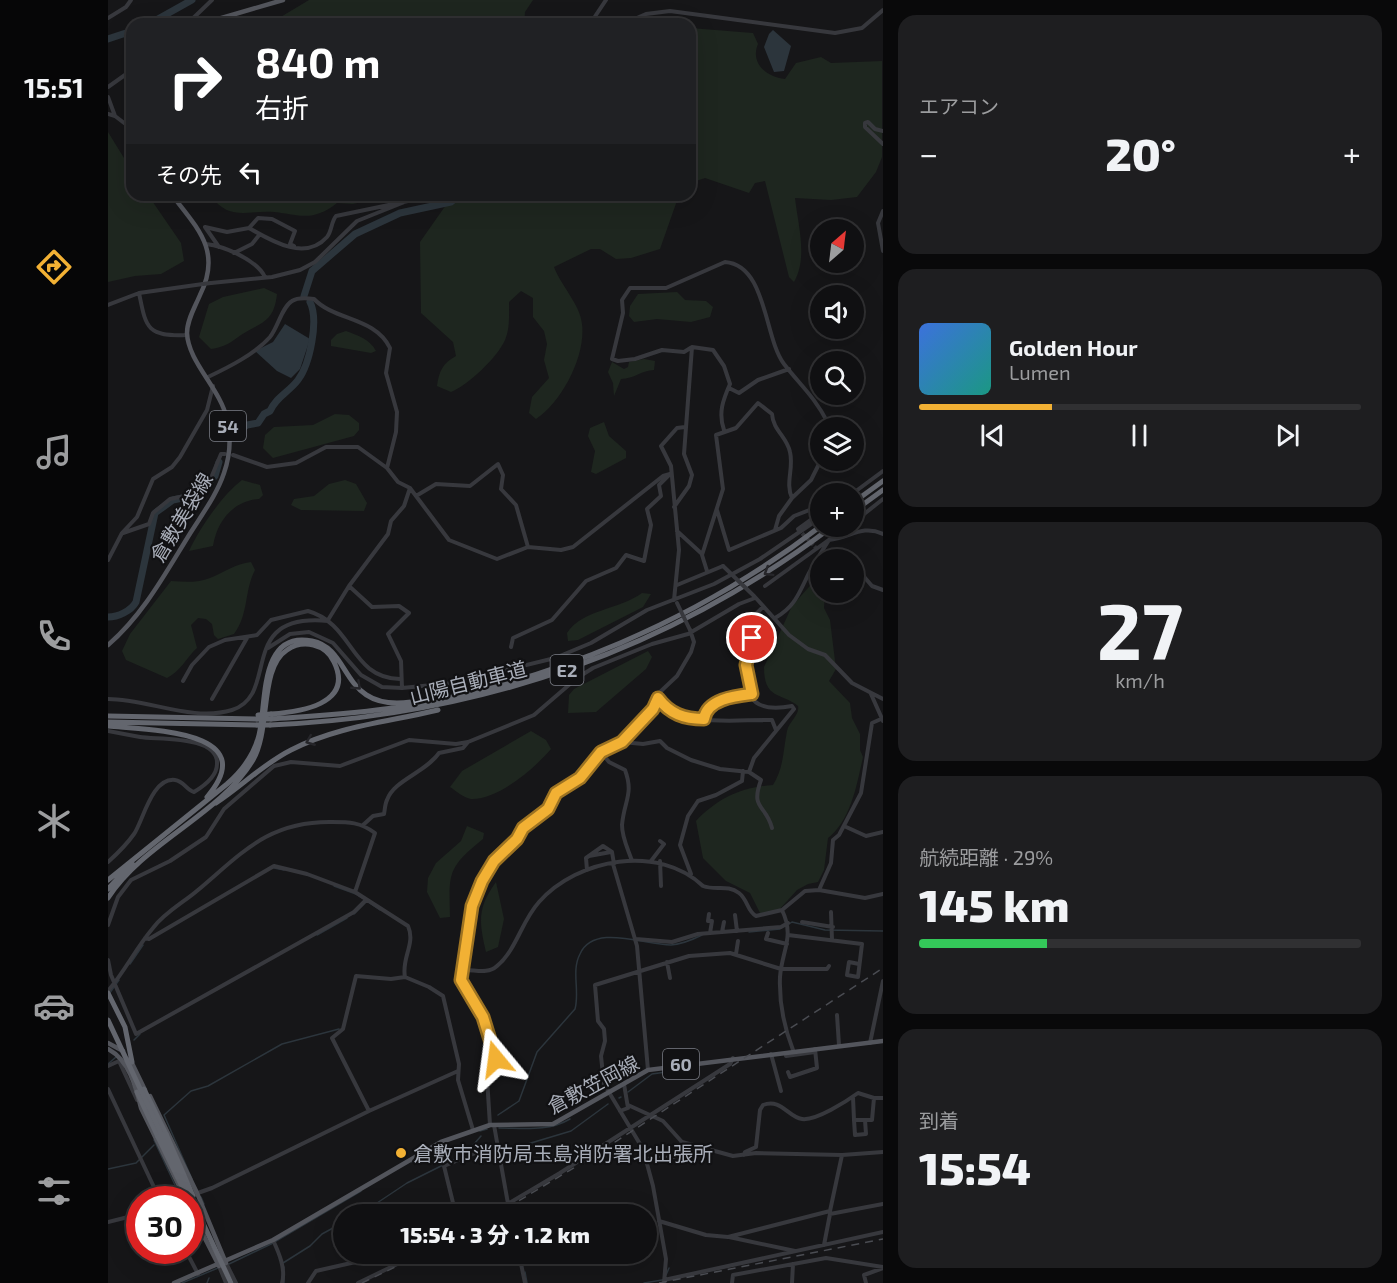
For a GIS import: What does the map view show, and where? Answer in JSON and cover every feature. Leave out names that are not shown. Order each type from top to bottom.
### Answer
[{"type":"highway","points":[[864,494],[882,480]]},
{"type":"highway","points":[[864,504],[882,490]]},
{"type":"highway","name":"山陽自動車道","points":[[111,722],[258,720],[364,712],[435,700],[524,678],[641,634],[743,580],[810,534]]},
{"type":"highway","name":"山陽自動車道","points":[[270,719],[345,721],[399,714],[489,694],[591,662],[682,622],[781,564],[818,537]]},
{"type":"highway","points":[[108,898],[131,870],[233,778],[250,757],[260,734],[269,668],[278,653],[291,643],[309,640],[326,647],[353,684],[374,698],[397,703],[435,700]]},
{"type":"highway","points":[[108,880],[241,776],[257,752],[265,728],[271,675],[281,655],[289,648],[305,644],[325,651],[335,663],[336,684],[328,699],[312,708],[270,719],[258,720],[193,719],[111,722]]},
{"type":"highway","points":[[197,811],[268,763],[307,742],[337,732],[426,713],[489,694]]},
{"type":"highway","points":[[111,722],[192,738],[217,749],[224,766],[221,779],[197,811]]},
{"type":"highway","points":[[108,889],[146,850]]},
{"type":"highway","points":[[108,993],[123,1022],[132,1062]]},
{"type":"highway","points":[[108,1020],[186,1186]]},
{"type":"highway","points":[[117,1054],[125,1053],[129,1046]]},
{"type":"highway","points":[[144,1089],[190,1186]]},
{"type":"highway","points":[[138,1092],[179,1186]]},
{"type":"highway","points":[[204,1225],[231,1283]]},
{"type":"main road","points":[[222,18],[283,0]]},
{"type":"main road","points":[[176,201],[206,244],[209,273],[189,318],[187,336]]},
{"type":"main road","name":"倉敷美袋線","points":[[108,645],[140,613],[220,483],[227,462],[229,429],[222,402],[191,351],[187,336]]},
{"type":"main road","name":"倉敷笠岡線","points":[[174,1283],[274,1242],[441,1142],[492,1125],[552,1124],[648,1070],[771,1055],[793,1050],[815,1050],[839,1045],[882,1042]]},
{"type":"main road","points":[[108,1043],[125,1053],[132,1062],[144,1089],[155,1104],[194,1186]]},
{"type":"main road","points":[[108,1049],[117,1054],[138,1092],[141,1108],[178,1186]]},
{"type":"main road","points":[[204,1210],[226,1263]]},
{"type":"main road","points":[[204,1237],[219,1266]]},
{"type":"street","points":[[108,18],[126,7],[131,0]]},
{"type":"street","points":[[193,18],[212,0]]},
{"type":"street","points":[[594,18],[606,0]]},
{"type":"street","points":[[637,18],[646,14],[670,11],[835,33],[862,28],[882,10]]},
{"type":"street","points":[[108,87],[126,74]]},
{"type":"street","points":[[108,97],[116,116]]},
{"type":"street","points":[[108,114],[116,116],[126,124]]},
{"type":"street","points":[[882,130],[875,129],[868,122],[865,123],[865,127],[882,144]]},
{"type":"street","points":[[249,228],[282,247],[315,246],[327,237],[336,216],[408,201]]},
{"type":"street","points":[[108,305],[139,292],[288,274],[307,267],[357,221],[408,201]]},
{"type":"street","points":[[882,211],[878,223],[882,250]]},
{"type":"street","points":[[219,247],[205,227],[227,232],[249,228],[258,218],[272,219],[295,231],[291,244],[297,248]]},
{"type":"street","points":[[233,254],[252,244],[260,234]]},
{"type":"street","points":[[206,244],[233,254],[258,268],[265,277]]},
{"type":"street","points":[[724,430],[720,420],[722,399],[729,388],[729,379],[724,366],[713,350],[692,347],[684,352],[662,350],[635,359],[618,361],[612,359],[623,313],[622,300],[634,286],[666,288],[719,263],[729,262],[742,268],[755,284],[780,356],[814,397],[825,417]]},
{"type":"street","points":[[139,292],[143,320],[150,328],[168,335],[187,336]]},
{"type":"street","points":[[208,377],[233,365],[268,339],[278,327],[289,303],[294,300],[314,299],[329,311],[362,322],[390,348],[386,373],[397,412],[396,432],[387,468]]},
{"type":"street","points":[[674,507],[689,486],[692,475],[684,454],[692,347]]},
{"type":"street","points":[[729,388],[739,393],[758,380],[789,369]]},
{"type":"street","points":[[108,560],[122,533],[137,517],[153,479],[171,467],[180,457],[207,410],[214,386]]},
{"type":"street","points":[[702,555],[723,489],[716,435],[724,430],[736,428],[758,403],[772,414],[775,427],[789,447],[791,455],[789,484],[792,498]]},
{"type":"street","points":[[507,1204],[492,1125],[487,1078],[495,1054],[483,1017],[461,980],[472,906],[490,866],[517,839],[523,828],[548,809],[556,793],[580,778],[601,752],[622,742],[653,709],[658,698],[677,676],[691,652],[694,642],[691,631],[676,601],[679,550],[669,458],[661,446],[677,428],[685,427]]},
{"type":"street","points":[[233,455],[267,467],[296,463],[326,447],[358,447],[387,468],[398,482],[410,488],[449,540],[497,559],[528,547],[561,550],[573,547],[663,476],[670,474]]},
{"type":"street","points":[[122,533],[149,524],[153,513],[170,499],[195,494],[214,475],[220,454],[225,454]]},
{"type":"street","points":[[416,496],[436,484],[470,486],[498,464],[503,475],[501,489],[516,506],[523,520],[528,547]]},
{"type":"street","points":[[775,530],[779,516],[792,498],[811,480],[816,471]]},
{"type":"street","points":[[864,485],[882,471]]},
{"type":"street","points":[[511,647],[513,638],[552,620],[586,581],[616,568],[626,555],[644,561],[651,525],[647,509],[661,496],[660,486],[670,474]]},
{"type":"street","points":[[328,621],[349,586],[388,534],[391,521],[404,506],[410,488]]},
{"type":"street","points":[[864,514],[882,499]]},
{"type":"street","points":[[717,509],[729,550],[775,530],[794,516],[810,510]]},
{"type":"street","points":[[798,529],[810,521]]},
{"type":"street","points":[[268,648],[290,634],[318,634],[333,643],[369,681],[382,687],[402,688],[453,683],[555,658],[591,644],[646,610],[676,601],[714,584],[760,559],[810,522]]},
{"type":"street","points":[[824,549],[829,540],[863,529],[873,529],[882,534]]},
{"type":"street","points":[[677,530],[702,555],[707,571]]},
{"type":"street","points":[[765,586],[833,537]]},
{"type":"street","points":[[677,585],[723,566],[797,641],[807,649],[825,655],[846,678],[882,699]]},
{"type":"street","points":[[775,618],[786,612],[800,596],[810,577]]},
{"type":"street","points":[[864,577],[872,586],[882,590]]},
{"type":"street","points":[[349,586],[372,607],[399,606],[408,613],[388,634],[398,651],[402,688]]},
{"type":"street","points":[[108,925],[118,897],[131,880],[170,861],[206,837],[224,809],[274,766],[291,762],[340,766],[409,740],[456,744],[468,742],[534,715],[577,678],[593,668],[691,631],[754,597]]},
{"type":"street","points":[[749,772],[754,758],[794,709],[792,706],[770,710],[754,701],[746,665],[754,629],[752,618],[763,607]]},
{"type":"street","points":[[183,681],[192,665],[209,647],[225,640],[257,635],[271,620],[292,613],[311,612],[328,621],[374,674],[384,679],[400,679]]},
{"type":"street","points":[[108,699],[134,700],[189,711],[233,710],[251,696],[271,637],[286,625],[309,619],[328,621]]},
{"type":"street","points":[[212,699],[248,637]]},
{"type":"street","points":[[704,719],[708,709],[729,696],[752,694]]},
{"type":"street","points":[[819,890],[831,862],[833,840],[844,826],[861,793],[873,723],[881,720],[871,694]]},
{"type":"street","points":[[658,698],[667,710],[679,716],[704,719],[772,720],[776,730]]},
{"type":"street","points":[[108,731],[118,735],[131,734],[200,744],[213,752],[217,763],[214,775],[194,792],[178,780],[171,780],[163,784],[146,804],[136,831],[108,861]]},
{"type":"street","points":[[622,742],[643,744],[660,741],[678,755],[706,766],[749,772],[761,780],[755,795],[756,803],[769,819],[772,828]]},
{"type":"street","points":[[363,825],[375,815],[384,814],[387,799],[406,778],[430,766],[439,753],[464,748],[468,742]]},
{"type":"street","points":[[601,752],[609,762],[625,770],[628,779],[630,791],[622,826],[625,845],[632,861]]},
{"type":"street","points":[[743,771],[742,781],[716,795],[698,801],[688,816],[680,845],[691,874],[703,886],[727,887],[740,894],[756,916],[782,910],[805,891],[819,890],[865,898],[882,894]]},
{"type":"street","points":[[108,993],[159,921],[231,860],[278,829],[321,821],[350,821],[363,825],[375,833],[355,892]]},
{"type":"street","points":[[844,826],[866,836],[882,832]]},
{"type":"street","points":[[651,861],[664,844],[660,841]]},
{"type":"street","points":[[586,870],[588,856],[603,846],[612,852],[636,941],[648,1070]]},
{"type":"street","points":[[653,846],[655,854]]},
{"type":"street","points":[[461,970],[489,971],[496,966],[512,951],[525,921],[541,900],[575,874],[632,861],[660,861],[691,874]]},
{"type":"street","points":[[660,861],[661,886]]},
{"type":"street","points":[[145,939],[149,939],[272,868],[307,873],[355,892],[365,901],[394,915],[408,926],[412,940],[404,961],[405,977]]},
{"type":"street","points":[[108,960],[115,985],[136,1035],[354,912],[365,901]]},
{"type":"street","points":[[782,910],[789,924],[781,969],[783,1017],[793,1050]]},
{"type":"street","points":[[831,912],[832,940]]},
{"type":"street","points":[[709,914],[708,921],[712,921],[710,933]]},
{"type":"street","points":[[735,915],[737,931]]},
{"type":"street","points":[[722,932],[724,922]]},
{"type":"street","points":[[802,922],[833,928]]},
{"type":"street","points":[[636,941],[672,942],[710,933],[781,927],[789,924]]},
{"type":"street","points":[[768,933],[766,939],[787,944]]},
{"type":"street","points":[[788,934],[862,945],[860,964]]},
{"type":"street","points":[[736,954],[738,941]]},
{"type":"street","points":[[829,966],[827,969],[781,969],[736,954],[689,956],[595,985],[598,1021],[604,1029],[605,1049],[601,1056],[602,1068],[608,1094],[630,1128],[646,1159],[666,1258],[664,1281],[882,1232]]},
{"type":"street","points":[[667,962],[670,978]]},
{"type":"street","points":[[369,1111],[332,1038],[343,1029],[356,976],[392,979],[405,977],[443,996],[459,1064],[458,1080],[473,1130]]},
{"type":"street","points":[[870,1043],[882,981]]},
{"type":"street","points":[[837,1015],[839,1045]]},
{"type":"street","points":[[786,1056],[815,1050],[817,1068],[789,1077],[788,1072]]},
{"type":"street","points":[[771,1055],[781,1091]]},
{"type":"street","points":[[509,1204],[653,1115],[730,1064],[733,1058]]},
{"type":"street","points":[[110,1062],[119,1061],[141,1108]]},
{"type":"street","points":[[204,1190],[458,1071]]},
{"type":"street","points":[[620,1111],[628,1108],[624,1084]]},
{"type":"street","points":[[108,1089],[153,1186]]},
{"type":"street","points":[[744,1155],[745,1152],[756,1147],[760,1110],[763,1105],[781,1105],[798,1118],[805,1119],[858,1093],[882,1098]]},
{"type":"street","points":[[853,1097],[855,1135],[866,1134],[865,1120]]},
{"type":"street","points":[[854,1120],[872,1120],[874,1098]]},
{"type":"street","points":[[628,1105],[666,1123],[682,1142],[733,1156],[756,1153],[842,1155],[882,1152]]},
{"type":"street","points":[[646,1159],[674,1157],[682,1142]]},
{"type":"street","points":[[453,1204],[444,1166],[497,1144]]},
{"type":"street","points":[[824,1245],[842,1155]]},
{"type":"street","points":[[728,1237],[830,1213],[882,1204]]},
{"type":"street","points":[[108,1222],[126,1218]]},
{"type":"street","points":[[659,1221],[706,1235],[728,1237],[796,1251]]},
{"type":"street","points":[[274,1242],[283,1268],[282,1283]]},
{"type":"street","points":[[732,1283],[733,1275],[826,1258],[882,1267]]},
{"type":"street","points":[[226,1263],[236,1283]]},
{"type":"street","points":[[792,1283],[793,1263]]},
{"type":"street","points":[[193,1264],[198,1274]]},
{"type":"street","points":[[308,1283],[316,1271],[347,1264]]},
{"type":"street","points":[[358,1283],[397,1264]]},
{"type":"street","points":[[521,1264],[525,1283]]},
{"type":"street","points":[[219,1266],[226,1283]]},
{"type":"street","points":[[866,1283],[864,1275],[882,1267]]},
{"type":"shaded area","points":[[309,0],[533,0],[525,12],[524,18],[279,18]]},
{"type":"shaded area","points":[[696,28],[753,33],[758,44],[756,57],[758,63],[766,72],[778,78],[785,79],[796,63],[821,57],[831,63],[882,61],[882,157],[876,172],[857,197],[831,200],[795,198],[801,252],[798,273],[794,282],[789,277],[765,181],[755,183],[749,193],[705,178],[696,181]]},
{"type":"shaded area","points":[[773,30],[791,46],[784,71],[774,72],[764,47]]},
{"type":"shaded area","points":[[108,132],[126,161],[126,201],[152,201],[181,243],[184,261],[161,274],[135,276],[108,282]]},
{"type":"shaded area","points":[[215,201],[366,201],[353,204],[337,203],[321,213],[307,216],[274,212],[232,212]]},
{"type":"shaded area","points":[[449,201],[677,201],[660,249],[631,258],[616,259],[600,249],[591,249],[554,267],[578,309],[582,324],[582,337],[576,364],[563,390],[546,411],[536,419],[529,413],[532,397],[549,378],[544,360],[547,344],[544,331],[533,317],[533,298],[521,291],[509,302],[507,336],[489,363],[451,392],[437,386],[442,368],[456,356],[453,342],[421,313],[420,242]]},
{"type":"shaded area","points":[[264,288],[277,294],[270,316],[261,324],[220,347],[211,349],[199,337],[209,304],[223,297]]},
{"type":"shaded area","points":[[677,292],[685,300],[706,301],[713,307],[710,317],[691,322],[657,319],[634,322],[629,316],[630,306],[638,294]]},
{"type":"shaded area","points":[[285,324],[310,339],[300,369],[291,378],[277,371],[255,351],[273,342]]},
{"type":"shaded area","points":[[346,331],[367,340],[376,351],[371,353],[331,346],[331,340],[337,334]]},
{"type":"shaded area","points":[[644,359],[655,361],[654,370],[621,379],[614,396],[613,383],[608,372],[612,362],[624,369],[628,367],[629,362]]},
{"type":"shaded area","points":[[335,414],[349,415],[359,423],[359,430],[354,436],[273,458],[263,448],[265,435],[274,427],[313,425]]},
{"type":"shaded area","points":[[604,422],[609,436],[626,451],[626,458],[596,474],[591,472],[595,451],[588,436],[590,428]]},
{"type":"shaded area","points":[[242,480],[260,485],[263,495],[259,499],[241,504],[228,514],[218,528],[213,546],[189,551],[212,512]]},
{"type":"shaded area","points":[[345,480],[356,484],[367,503],[364,511],[301,510],[291,505],[294,499],[314,496],[329,484]]},
{"type":"shaded area","points":[[251,562],[255,570],[242,619],[234,634],[218,639],[214,635],[212,624],[206,619],[198,618],[191,625],[197,648],[176,672],[167,678],[126,660],[122,651],[130,634],[171,581],[201,581],[235,566]]},
{"type":"shaded area","points":[[810,586],[810,603],[824,603],[824,608],[830,620],[836,669],[829,681],[850,703],[852,718],[860,734],[860,750],[863,757],[848,812],[828,838],[824,870],[818,882],[797,890],[778,911],[760,913],[750,893],[726,881],[703,858],[696,821],[713,806],[731,795],[751,788],[773,785],[777,778],[787,731],[798,706],[770,690],[765,678],[764,667],[792,606]]},
{"type":"shaded area","points":[[642,593],[651,594],[643,607],[578,640],[568,641],[567,633],[582,619],[633,599]]},
{"type":"shaded area","points":[[648,651],[652,657],[646,669],[596,712],[568,713],[569,695],[574,689]]},
{"type":"shaded area","points":[[531,731],[546,740],[551,749],[515,782],[493,794],[471,799],[450,787],[462,771]]},
{"type":"shaded area","points":[[467,826],[484,833],[483,839],[456,865],[451,881],[450,917],[440,918],[427,892],[428,878],[436,863],[461,841]]},
{"type":"shaded area","points":[[496,882],[504,919],[498,947],[486,952],[481,915],[485,900]]},
{"type":"waterway","points":[[160,18],[192,0]]},
{"type":"waterway","points":[[108,39],[126,33]]},
{"type":"waterway","points":[[304,296],[312,271],[355,234],[400,213],[452,201]]},
{"type":"waterway","points":[[239,431],[247,425],[258,423],[302,373],[312,342],[314,320],[310,302]]},
{"type":"waterway","points":[[108,617],[124,613],[136,602],[155,513],[173,500],[196,495],[215,476],[219,462]]},
{"type":"waterway","points":[[274,868],[284,870]]},
{"type":"waterway","points":[[334,886],[356,894],[380,910]]},
{"type":"waterway","points":[[354,914],[365,903]]},
{"type":"waterway","points":[[317,935],[347,918]]},
{"type":"waterway","points":[[789,924],[792,922],[825,930],[883,931]]},
{"type":"waterway","points":[[749,932],[780,929]]},
{"type":"waterway","points":[[498,1115],[519,1101],[537,1052],[575,1009],[577,961],[587,945],[596,940],[608,938],[671,945],[687,942],[702,935]]},
{"type":"waterway","points":[[130,964],[143,945]]},
{"type":"waterway","points":[[109,994],[119,980]]},
{"type":"waterway","points":[[192,1179],[164,1115],[191,1091],[208,1086],[282,1044],[339,1029]]},
{"type":"waterway","points":[[134,1040],[140,1034]]},
{"type":"waterway","points":[[108,1064],[116,1057]]},
{"type":"waterway","points":[[628,1092],[652,1074],[666,1072]]},
{"type":"waterway","points":[[501,1152],[571,1131],[608,1104]]},
{"type":"waterway","points":[[499,1128],[544,1128],[570,1119]]},
{"type":"waterway","points":[[480,1131],[487,1129]]},
{"type":"waterway","points":[[450,1162],[468,1151],[481,1136]]},
{"type":"waterway","points":[[154,1140],[175,1186]]},
{"type":"waterway","points":[[412,1162],[444,1143]]},
{"type":"waterway","points":[[108,1169],[136,1163],[154,1145]]},
{"type":"waterway","points":[[376,1204],[407,1183],[443,1165]]},
{"type":"waterway","points":[[229,1264],[271,1244],[361,1191]]},
{"type":"waterway","points":[[283,1263],[333,1228]]},
{"type":"waterway","points":[[284,1267],[284,1283]]},
{"type":"waterway","points":[[182,1283],[218,1268]]},
{"type":"waterway","points":[[666,1275],[669,1268]]},
{"type":"waterway","points":[[525,1272],[527,1283]]},
{"type":"waterway","points":[[207,1283],[209,1278]]},
{"type":"waterway","points":[[644,1283],[662,1280]]},
{"type":"tunnel","points":[[798,529],[817,549]]},
{"type":"railway","points":[[513,1204],[592,1157],[883,968]]},
{"type":"railway","points":[[659,1283],[883,1239]]},
{"type":"railway","points":[[362,1283],[401,1264]]},
{"type":"place","name":"倉敷市消防局玉島消防署北出張所","points":[[401,1153]]},
{"type":"route","points":[[496,1059],[483,1017],[461,980],[472,906],[490,866],[517,839],[523,828],[548,809],[556,793],[580,778],[601,752],[622,742],[635,725],[653,709],[658,698],[667,710],[679,716],[704,719],[708,709],[729,696],[752,694],[747,679],[746,665],[752,638]]}]
